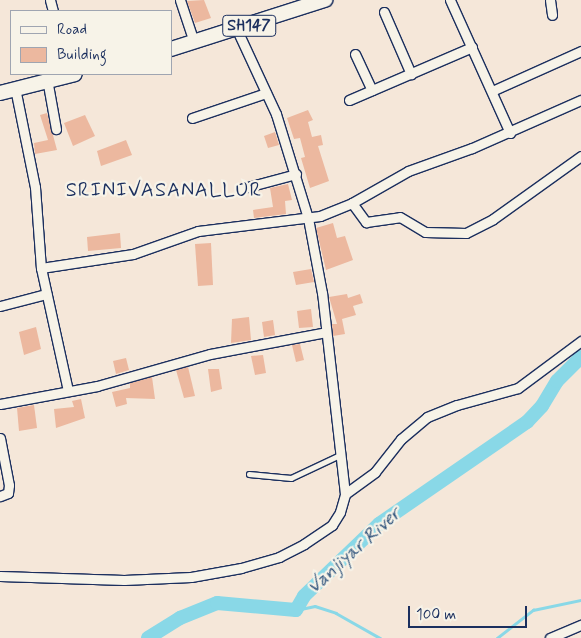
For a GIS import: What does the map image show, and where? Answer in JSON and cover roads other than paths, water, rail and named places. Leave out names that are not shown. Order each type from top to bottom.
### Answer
[{"type":"main road","name":"SH147","points":[[172,49],[237,30],[325,0]]},
{"type":"main road","points":[[0,93],[66,75]]},
{"type":"street","points":[[180,0],[194,42]]},
{"type":"street","points":[[450,0],[510,133]]},
{"type":"street","points":[[550,0],[552,15]]},
{"type":"street","points":[[384,12],[411,74]]},
{"type":"street","points":[[0,576],[124,580],[191,576],[240,568],[279,557],[319,535],[332,525],[345,494],[326,332],[308,218],[296,174],[266,93],[237,30]]},
{"type":"street","points":[[349,100],[472,47]]},
{"type":"street","points":[[492,91],[581,50]]},
{"type":"street","points":[[354,54],[372,90]]},
{"type":"street","points":[[47,79],[56,129]]},
{"type":"street","points":[[15,88],[35,187],[40,268],[68,391]]},
{"type":"street","points":[[192,118],[266,93]]},
{"type":"street","points":[[40,268],[133,254],[198,231],[308,218],[352,203],[408,171],[510,133],[581,100]]},
{"type":"street","points":[[352,203],[366,222],[400,217],[425,232],[466,232],[493,219],[581,156]]},
{"type":"street","points":[[240,189],[296,174]]},
{"type":"street","points":[[0,306],[46,294]]},
{"type":"street","points":[[0,403],[68,391],[210,354],[326,332]]},
{"type":"street","points":[[345,494],[374,472],[400,439],[427,417],[458,405],[487,399],[518,388],[581,341]]},
{"type":"street","points":[[0,438],[9,490],[0,496]]},
{"type":"street","points":[[550,638],[581,625]]},
{"type":"lane","points":[[249,474],[290,478],[340,455]]},
{"type":"waterway","name":"Vanjiyar River","points":[[148,638],[180,618],[217,603],[296,610],[304,596],[379,524],[527,422],[542,406],[557,381],[581,357]]},
{"type":"waterway","points":[[497,638],[533,610],[581,600]]},
{"type":"waterway","points":[[296,610],[315,606],[336,613],[380,638]]},
{"type":"district","name":"SRINIVASANALLUR","points":[[164,190]]}]
